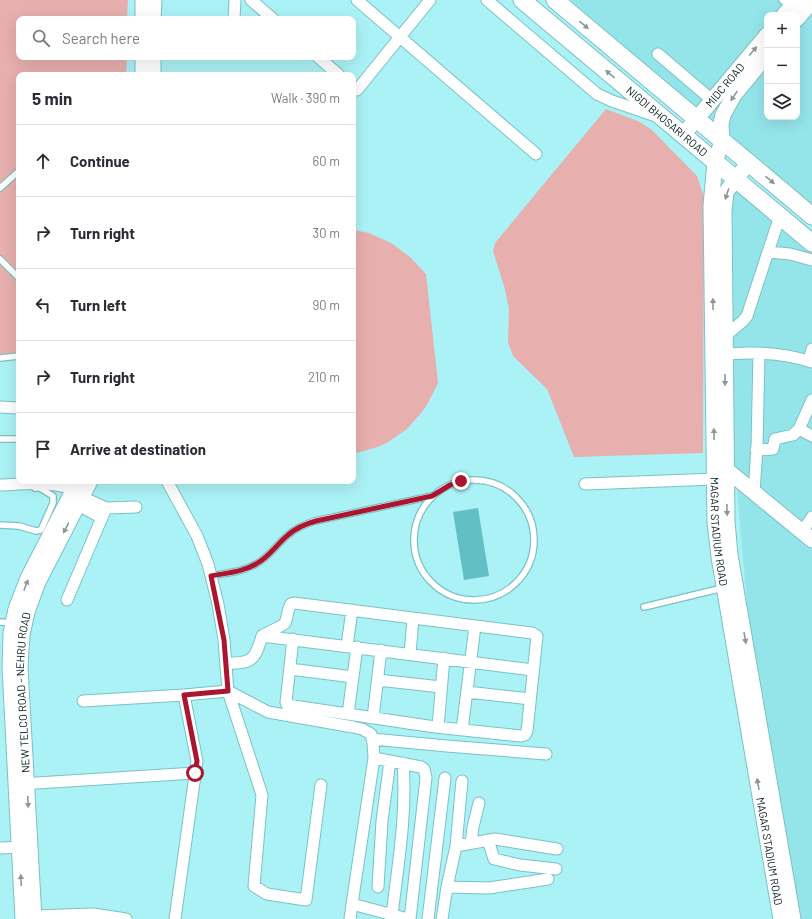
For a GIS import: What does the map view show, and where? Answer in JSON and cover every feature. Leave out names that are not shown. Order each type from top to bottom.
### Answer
[{"type":"main road","name":"NIGDI BHOSARI ROAD","points":[[522,0],[812,243]]},
{"type":"main road","name":"NIGDI BHOSARI ROAD","points":[[555,0],[812,216]]},
{"type":"street","points":[[143,0],[143,16]]},
{"type":"street","points":[[154,0],[154,16]]},
{"type":"street","points":[[234,16],[235,0]]},
{"type":"street","points":[[251,0],[270,16]]},
{"type":"street","points":[[357,0],[536,154]]},
{"type":"street","points":[[356,89],[357,90],[430,0]]},
{"type":"street","points":[[487,0],[597,94],[612,102],[664,119]]},
{"type":"street","points":[[792,9],[812,1]]},
{"type":"street","name":"MIDC ROAD","points":[[683,135],[764,39]]},
{"type":"street","points":[[658,54],[712,100]]},
{"type":"street","name":"MAGAR STADIUM ROAD","points":[[764,59],[734,95],[723,116],[721,124],[722,141],[715,162],[711,206],[727,470],[727,522],[730,555],[793,919]]},
{"type":"street","points":[[142,72],[143,60]]},
{"type":"street","points":[[153,60],[153,72]]},
{"type":"street","points":[[322,60],[336,72]]},
{"type":"street","name":"MAGAR STADIUM ROAD","points":[[748,162],[726,192],[724,211],[725,336],[719,354],[714,460],[717,542],[781,919]]},
{"type":"street","points":[[725,336],[747,316],[780,216]]},
{"type":"street","points":[[768,252],[790,254],[812,260]]},
{"type":"street","points":[[719,354],[759,353],[784,355],[810,362],[812,349]]},
{"type":"street","points":[[754,492],[759,353]]},
{"type":"street","points":[[756,450],[774,448],[775,439],[793,435],[799,429],[812,400]]},
{"type":"street","points":[[0,407],[16,408]]},
{"type":"street","points":[[799,429],[812,436]]},
{"type":"street","points":[[714,460],[807,536],[812,517]]},
{"type":"street","points":[[585,484],[715,480]]},
{"type":"street","points":[[169,484],[197,536],[211,576],[223,633],[228,691],[262,795],[254,886],[267,894],[306,900],[321,786]]},
{"type":"street","points":[[0,485],[55,485],[81,491],[104,513]]},
{"type":"street","name":"NEW TELCO ROAD - NEHRU ROAD","points":[[30,918],[21,784],[10,667],[12,624],[16,608],[28,578],[81,491]]},
{"type":"street","points":[[104,513],[136,507]]},
{"type":"street","points":[[67,600],[104,513]]},
{"type":"street","points":[[226,663],[244,663],[256,654],[262,636],[285,623],[288,608],[290,604],[294,603],[535,634],[537,636],[527,731],[525,735],[521,736],[462,730],[287,705],[286,702],[293,639]]},
{"type":"street","points":[[348,714],[353,677],[352,610]]},
{"type":"street","points":[[410,654],[413,618]]},
{"type":"street","points":[[462,730],[475,626]]},
{"type":"street","points":[[262,636],[533,670]]},
{"type":"street","points":[[373,718],[381,650]]},
{"type":"street","points":[[438,727],[444,658]]},
{"type":"street","points":[[290,669],[353,677]]},
{"type":"street","points":[[378,680],[441,687]]},
{"type":"street","points":[[83,701],[228,691],[268,712],[362,729],[371,734],[374,758],[350,919]]},
{"type":"street","points":[[467,692],[530,699]]},
{"type":"street","points":[[175,919],[197,761],[184,695]]},
{"type":"street","points":[[372,739],[546,754]]},
{"type":"street","points":[[352,904],[409,919],[426,778],[424,770],[420,767],[374,758]]},
{"type":"street","points":[[378,887],[382,821],[390,761]]},
{"type":"street","points":[[392,915],[403,824],[404,786],[402,764]]},
{"type":"street","points":[[21,784],[195,773]]},
{"type":"street","points":[[428,919],[445,778]]},
{"type":"street","points":[[442,919],[456,846],[462,781]]},
{"type":"street","points":[[471,843],[479,803]]},
{"type":"street","points":[[456,846],[495,839],[557,849]]},
{"type":"street","points":[[488,840],[494,859],[520,865],[556,869]]},
{"type":"street","points":[[0,848],[25,847]]},
{"type":"street","points":[[447,887],[489,888],[548,879]]},
{"type":"street","points":[[30,918],[93,914],[126,919]]},
{"type":"lane","points":[[0,188],[16,173]]},
{"type":"lane","points":[[0,258],[16,275]]},
{"type":"lane","points":[[0,358],[16,356]]},
{"type":"lane","points":[[0,439],[16,439]]},
{"type":"lane","points":[[211,576],[246,569],[257,564],[286,536],[303,525],[432,496],[446,487],[461,481],[482,480],[503,487],[520,500],[531,519],[535,540],[531,562],[520,580],[512,588],[498,596],[471,601],[450,596],[432,584],[419,566],[416,556],[414,535],[420,514],[432,496]]},
{"type":"lane","points":[[0,490],[40,488],[53,496],[53,503],[41,530],[36,531],[19,526],[0,525]]},
{"type":"lane","points":[[644,607],[724,588]]},
{"type":"shaded area","points":[[0,0],[128,0],[127,16],[16,16],[16,60],[127,60],[126,72],[16,72],[16,357],[0,356]]},
{"type":"shaded area","points":[[571,0],[812,0],[812,215],[725,143]]},
{"type":"shaded area","points":[[606,109],[640,122],[652,130],[697,176],[704,197],[703,453],[574,457],[547,389],[513,356],[508,342],[509,309],[505,289],[493,251],[495,243]]},
{"type":"shaded area","points":[[731,181],[812,249],[812,919],[791,919],[788,905],[747,604],[732,434]]},
{"type":"shaded area","points":[[356,231],[369,233],[391,243],[410,257],[426,274],[438,383],[422,412],[407,429],[378,447],[356,453]]},
{"type":"shaded area","points":[[478,508],[489,576],[464,580],[453,512]]},
{"type":"route","points":[[195,773],[197,761],[184,695],[228,691],[224,640],[218,604],[211,576],[246,569],[257,564],[266,557],[286,536],[303,525],[432,496],[450,485],[461,481]]}]
